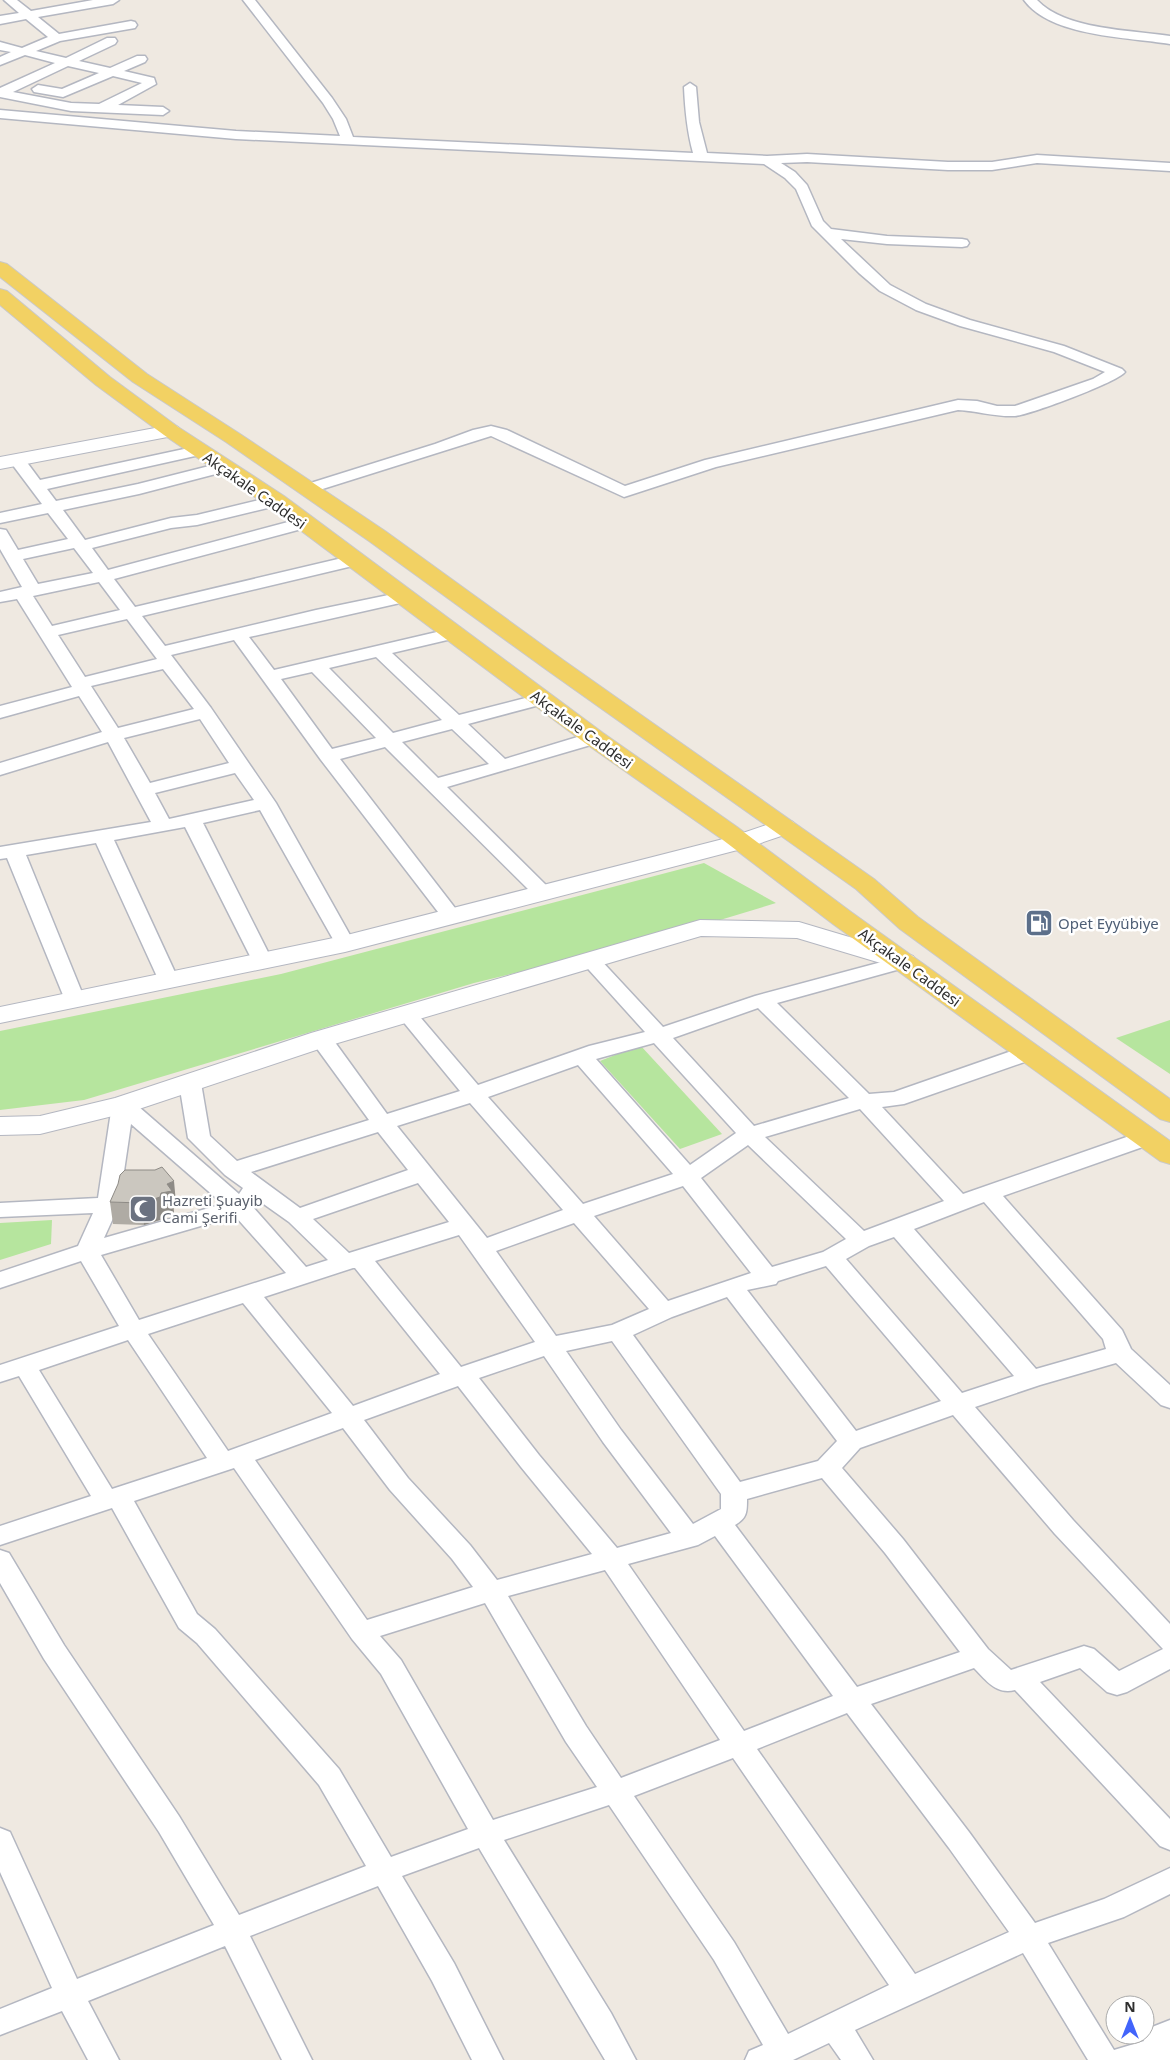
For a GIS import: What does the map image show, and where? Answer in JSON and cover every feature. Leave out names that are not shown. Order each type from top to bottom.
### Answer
[{"type":"main road","name":"Akçakale Caddesi","points":[[0,268],[140,378],[377,536],[866,884],[908,923],[1170,1113]]},
{"type":"main road","name":"Akçakale Caddesi","points":[[0,295],[103,381],[198,451],[276,501],[594,738],[1170,1155]]},
{"type":"main road","points":[[6,458],[164,426]]},
{"type":"main road","points":[[0,1015],[344,944],[740,842],[784,827]]},
{"type":"main road","points":[[0,1126],[40,1125],[123,1105],[321,1039],[700,928],[798,930],[904,962]]},
{"type":"street","points":[[0,5],[12,1],[30,0]]},
{"type":"street","points":[[0,20],[113,0]]},
{"type":"street","points":[[249,0],[297,64],[332,106],[345,127],[348,141]]},
{"type":"street","points":[[1030,0],[1034,7],[1069,24],[1170,40]]},
{"type":"street","points":[[12,1],[58,38]]},
{"type":"street","points":[[0,32],[63,22]]},
{"type":"street","points":[[0,61],[58,38],[131,25]]},
{"type":"street","points":[[0,93],[111,40]]},
{"type":"street","points":[[0,46],[150,81],[150,84],[100,109]]},
{"type":"street","points":[[16,85],[63,93],[141,59]]},
{"type":"street","points":[[690,87],[691,112],[696,143],[701,156]]},
{"type":"street","points":[[0,93],[71,107],[163,111]]},
{"type":"street","points":[[0,114],[219,134],[766,160],[807,158],[948,166],[992,166],[1037,159],[1170,167]]},
{"type":"street","points":[[307,488],[441,447],[479,433],[491,431],[501,433],[624,492],[710,463],[958,405],[977,406],[996,411],[1017,411],[1098,382],[1117,372],[1060,349],[965,323],[921,307],[885,288],[817,223],[802,188],[790,174],[766,160]]},
{"type":"street","points":[[827,233],[906,241],[962,243]]},
{"type":"street","points":[[36,486],[198,451]]},
{"type":"street","points":[[6,458],[36,486],[205,712],[266,802],[344,944]]},
{"type":"street","points":[[0,518],[53,508],[225,467]]},
{"type":"street","points":[[13,556],[80,544],[171,523],[197,520],[276,501]]},
{"type":"street","points":[[0,597],[104,576],[303,522]]},
{"type":"street","points":[[0,534],[13,556],[46,633],[113,735],[163,826]]},
{"type":"street","points":[[46,633],[355,560]]},
{"type":"street","points":[[0,712],[238,634],[403,597]]},
{"type":"street","points":[[271,676],[454,633]]},
{"type":"street","points":[[238,634],[271,676],[328,756],[452,917]]},
{"type":"street","points":[[380,650],[502,766]]},
{"type":"street","points":[[316,665],[543,893]]},
{"type":"street","points":[[328,756],[541,699]]},
{"type":"street","points":[[0,769],[113,735],[205,712]]},
{"type":"street","points":[[434,785],[594,738]]},
{"type":"street","points":[[144,790],[240,766]]},
{"type":"street","points":[[75,1000],[7,851],[163,826],[266,802]]},
{"type":"street","points":[[191,819],[263,962]]},
{"type":"street","points":[[102,835],[169,981]]},
{"type":"street","points":[[590,960],[660,1034],[749,1134],[861,1241]]},
{"type":"street","points":[[233,1170],[762,1000],[904,962]]},
{"type":"street","points":[[762,1000],[864,1101],[958,1203]]},
{"type":"street","points":[[408,1015],[474,1094],[664,1311]]},
{"type":"street","points":[[321,1039],[382,1122],[482,1248],[612,1436],[689,1538]]},
{"type":"street","points":[[482,1248],[579,1213],[688,1178],[749,1134],[864,1101],[896,1099],[1028,1053]]},
{"type":"street","points":[[583,1057],[688,1178],[768,1278]]},
{"type":"street","points":[[190,1083],[199,1138],[233,1170],[353,1261],[459,1376],[611,1559],[909,1990]]},
{"type":"street","points":[[87,1252],[108,1205],[123,1105]]},
{"type":"street","points":[[123,1105],[240,1207],[302,1276]]},
{"type":"street","points":[[0,1536],[231,1459],[459,1376],[549,1346],[618,1332],[664,1311],[732,1287],[768,1278],[831,1257],[861,1241],[958,1203],[1146,1138]]},
{"type":"street","points":[[297,1218],[423,1173]]},
{"type":"street","points":[[0,1280],[240,1207],[256,1188]]},
{"type":"street","points":[[988,1192],[1114,1336],[1120,1353],[1170,1399]]},
{"type":"street","points":[[0,1210],[108,1205]]},
{"type":"street","points":[[0,1374],[464,1225]]},
{"type":"street","points":[[899,1227],[1031,1379]]},
{"type":"street","points":[[87,1252],[133,1330],[361,1632],[391,1667],[486,1834],[621,2060]]},
{"type":"street","points":[[831,1257],[1064,1527],[1170,1641]]},
{"type":"street","points":[[732,1287],[851,1442]]},
{"type":"street","points":[[248,1293],[348,1416],[399,1484],[461,1552],[491,1591],[576,1734],[724,1951],[771,2056],[909,1990],[1028,1937],[1114,1908],[1170,1880]]},
{"type":"street","points":[[361,1632],[491,1591],[689,1538],[734,1514],[734,1493],[618,1332]]},
{"type":"street","points":[[734,1493],[827,1468],[851,1442],[1031,1379],[1120,1353]]},
{"type":"street","points":[[25,1366],[113,1498],[188,1621],[206,1636],[231,1663],[329,1777],[443,1972],[488,2060]]},
{"type":"street","points":[[827,1468],[894,1546],[978,1656],[1006,1682],[1084,1656],[1117,1685],[1170,1657]]},
{"type":"street","points":[[719,1522],[795,1626],[958,1840],[1028,1937],[1104,2060]]},
{"type":"street","points":[[0,1560],[54,1652],[170,1824],[232,1932],[297,2060]]},
{"type":"street","points":[[0,2022],[384,1871],[486,1834],[615,1792],[852,1700],[978,1656]]},
{"type":"street","points":[[1020,1678],[1170,1838]]},
{"type":"street","points":[[0,1840],[70,1996],[104,2060]]},
{"type":"street","points":[[834,2025],[858,2060]]},
{"type":"street","points":[[1123,2060],[1163,2049],[1158,2038],[1170,2033]]},
{"type":"green space","points":[[704,863],[776,903],[657,939],[474,983],[84,1100],[0,1110],[0,1031],[281,974]]},
{"type":"green space","points":[[1170,1020],[1170,1074],[1116,1038]]},
{"type":"green space","points":[[640,1045],[722,1134],[680,1149],[600,1061]]},
{"type":"green space","points":[[52,1220],[51,1244],[0,1260],[0,1223]]},
{"type":"building","points":[[162,1167],[174,1181],[167,1184],[172,1191],[161,1193],[160,1197],[142,1203],[110,1202],[120,1175],[125,1170],[155,1170]]},
{"type":"place","name":"Opet Eyyübiye","points":[[1039,923]]},
{"type":"place","name":"Hazreti Şuayib Cami Şerifi","points":[[143,1209]]}]
